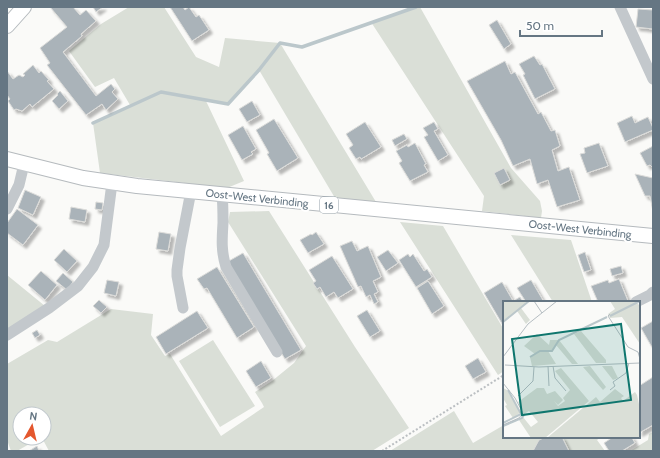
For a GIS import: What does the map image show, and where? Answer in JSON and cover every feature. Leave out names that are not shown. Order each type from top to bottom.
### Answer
[{"type":"main road","points":[[7,26],[20,9]]},
{"type":"main road","name":"Oost-West Verbinding","points":[[7,159],[84,178],[112,183],[653,236]]},
{"type":"lane","points":[[620,7],[653,79]]},
{"type":"lane","points":[[7,209],[19,185],[24,164]]},
{"type":"lane","points":[[7,335],[49,308],[78,286],[93,267],[104,245],[112,183]]},
{"type":"lane","points":[[183,308],[177,270],[191,191]]},
{"type":"lane","points":[[222,194],[222,249],[226,267],[277,352]]},
{"type":"lane","points":[[638,301],[653,292]]},
{"type":"path","points":[[382,451],[503,376]]},
{"type":"shaded area","points":[[129,7],[164,7],[196,57],[219,67],[225,38],[280,43],[376,202],[335,198],[259,70],[228,104],[206,101],[244,181],[227,188],[100,173],[93,123],[130,105],[114,78],[95,87],[69,51],[101,24]]},
{"type":"shaded area","points":[[420,7],[511,168],[540,201],[542,211],[541,218],[482,211],[484,196],[371,22]]},
{"type":"shaded area","points":[[269,211],[355,347],[409,428],[372,451],[49,451],[46,446],[52,446],[52,406],[12,406],[12,446],[26,446],[17,451],[11,451],[7,440],[7,364],[48,340],[57,342],[111,309],[153,314],[151,335],[165,356],[170,354],[221,436],[264,407],[255,392],[272,381],[294,363],[306,346],[228,222],[230,212]]},
{"type":"shaded area","points":[[400,222],[443,226],[503,328],[503,372],[498,375]]},
{"type":"shaded area","points":[[511,235],[571,240],[592,301],[552,301]]},
{"type":"shaded area","points":[[7,275],[45,306],[7,331]]},
{"type":"shaded area","points":[[213,340],[255,406],[220,427],[179,361]]},
{"type":"shaded area","points":[[454,411],[473,443],[503,426],[503,438],[600,438],[597,440],[605,451],[390,451]]},
{"type":"shaded area","points":[[653,432],[653,451],[630,451],[648,440],[649,434]]},
{"type":"building","points":[[50,7],[73,7],[80,15],[86,10],[96,21],[81,34],[82,36],[63,52],[96,96],[111,84],[115,89],[112,92],[118,99],[106,110],[102,104],[86,115],[47,65],[50,63],[40,48],[67,27]]},
{"type":"building","points":[[93,7],[103,7],[96,12]]},
{"type":"building","points":[[170,7],[183,7],[185,10],[189,7],[196,17],[199,15],[209,30],[192,41]]},
{"type":"building","points":[[638,9],[653,10],[653,29],[636,27]]},
{"type":"building","points":[[497,20],[511,44],[504,49],[489,25]]},
{"type":"building","points":[[534,56],[540,65],[542,64],[555,89],[535,99],[523,75],[525,74],[519,64]]},
{"type":"building","points":[[505,61],[511,74],[515,72],[538,114],[541,112],[551,131],[555,130],[560,146],[552,150],[558,171],[569,167],[580,200],[557,207],[548,180],[537,184],[530,159],[513,166],[501,140],[467,81]]},
{"type":"building","points":[[33,65],[39,73],[41,71],[49,80],[47,81],[54,89],[32,107],[30,104],[22,111],[16,109],[14,110],[8,101],[10,99],[7,95],[7,71],[13,79],[19,75],[23,77],[25,75],[23,74]]},
{"type":"building","points":[[60,91],[68,101],[59,109],[52,101]]},
{"type":"building","points":[[252,101],[260,115],[247,122],[239,109]]},
{"type":"building","points":[[632,116],[635,123],[648,117],[653,130],[625,142],[617,123]]},
{"type":"building","points":[[274,119],[298,158],[277,171],[256,130]]},
{"type":"building","points":[[365,122],[381,147],[361,159],[360,157],[356,159],[349,148],[353,145],[346,134]]},
{"type":"building","points":[[434,122],[438,129],[434,131],[448,155],[438,161],[424,137],[428,135],[423,128]]},
{"type":"building","points":[[243,126],[256,149],[251,152],[253,154],[242,160],[228,135]]},
{"type":"building","points":[[404,134],[407,139],[395,146],[392,140]]},
{"type":"building","points":[[415,143],[426,164],[424,165],[428,172],[410,181],[399,163],[402,161],[396,151],[407,145],[408,147]]},
{"type":"building","points":[[599,143],[608,166],[587,173],[580,154],[585,153],[584,148]]},
{"type":"building","points":[[653,146],[652,167],[650,165],[647,166],[640,153]]},
{"type":"building","points":[[504,168],[510,180],[500,185],[494,173]]},
{"type":"building","points":[[635,174],[653,178],[653,212],[650,196],[645,196]]},
{"type":"building","points":[[25,190],[41,197],[33,215],[18,208]]},
{"type":"building","points":[[96,202],[103,203],[102,210],[95,209]]},
{"type":"building","points":[[71,207],[87,210],[85,222],[69,219]]},
{"type":"building","points":[[17,209],[38,225],[23,245],[7,233],[7,223]]},
{"type":"building","points":[[159,232],[171,234],[168,251],[156,249]]},
{"type":"building","points":[[316,232],[324,244],[308,253],[300,240]]},
{"type":"building","points":[[352,241],[357,251],[368,246],[381,277],[373,281],[378,292],[374,294],[378,302],[374,304],[370,295],[366,297],[361,286],[358,287],[340,246]]},
{"type":"building","points":[[64,249],[77,261],[67,272],[54,260]]},
{"type":"building","points":[[388,250],[398,263],[386,271],[377,257]]},
{"type":"building","points":[[585,252],[591,270],[584,272],[578,255]]},
{"type":"building","points":[[243,253],[301,350],[285,359],[227,262]]},
{"type":"building","points":[[408,254],[410,257],[413,254],[424,271],[427,269],[432,277],[416,287],[399,260]]},
{"type":"building","points":[[332,256],[353,289],[338,298],[334,292],[326,297],[320,287],[317,289],[313,283],[316,281],[309,270]]},
{"type":"building","points":[[621,266],[623,273],[612,276],[610,269]]},
{"type":"building","points":[[217,267],[254,327],[237,338],[207,288],[204,289],[197,279]]},
{"type":"building","points":[[41,271],[57,285],[45,300],[28,285]]},
{"type":"building","points":[[63,273],[73,282],[67,290],[56,281]]},
{"type":"building","points":[[619,279],[628,301],[598,301],[591,286],[608,280],[609,283]]},
{"type":"building","points":[[107,280],[119,282],[116,296],[104,293]]},
{"type":"building","points":[[531,280],[543,301],[525,301],[517,288]]},
{"type":"building","points":[[428,281],[444,306],[432,314],[417,288]]},
{"type":"building","points":[[502,282],[513,301],[503,301],[503,325],[484,293]]},
{"type":"building","points":[[520,297],[522,301],[513,301]]},
{"type":"building","points":[[99,300],[107,307],[101,313],[93,306]]},
{"type":"building","points":[[367,310],[380,331],[370,337],[357,316]]},
{"type":"building","points":[[197,311],[208,328],[166,354],[156,337]]},
{"type":"building","points":[[653,321],[653,349],[641,328]]},
{"type":"building","points":[[37,330],[40,335],[35,338],[32,333]]},
{"type":"building","points":[[478,358],[486,372],[473,379],[465,366]]},
{"type":"building","points":[[261,361],[271,378],[256,387],[246,371]]},
{"type":"building","points":[[653,377],[653,425],[640,432],[640,385]]},
{"type":"building","points":[[544,438],[562,438],[569,451],[533,451],[539,440]]},
{"type":"building","points":[[612,438],[632,438],[635,443],[622,451],[609,451],[604,443]]},
{"type":"building","points":[[37,446],[39,451],[29,451]]},
{"type":"waterway","points":[[93,123],[161,92],[228,104],[259,70],[280,43],[302,47],[416,7]]}]
